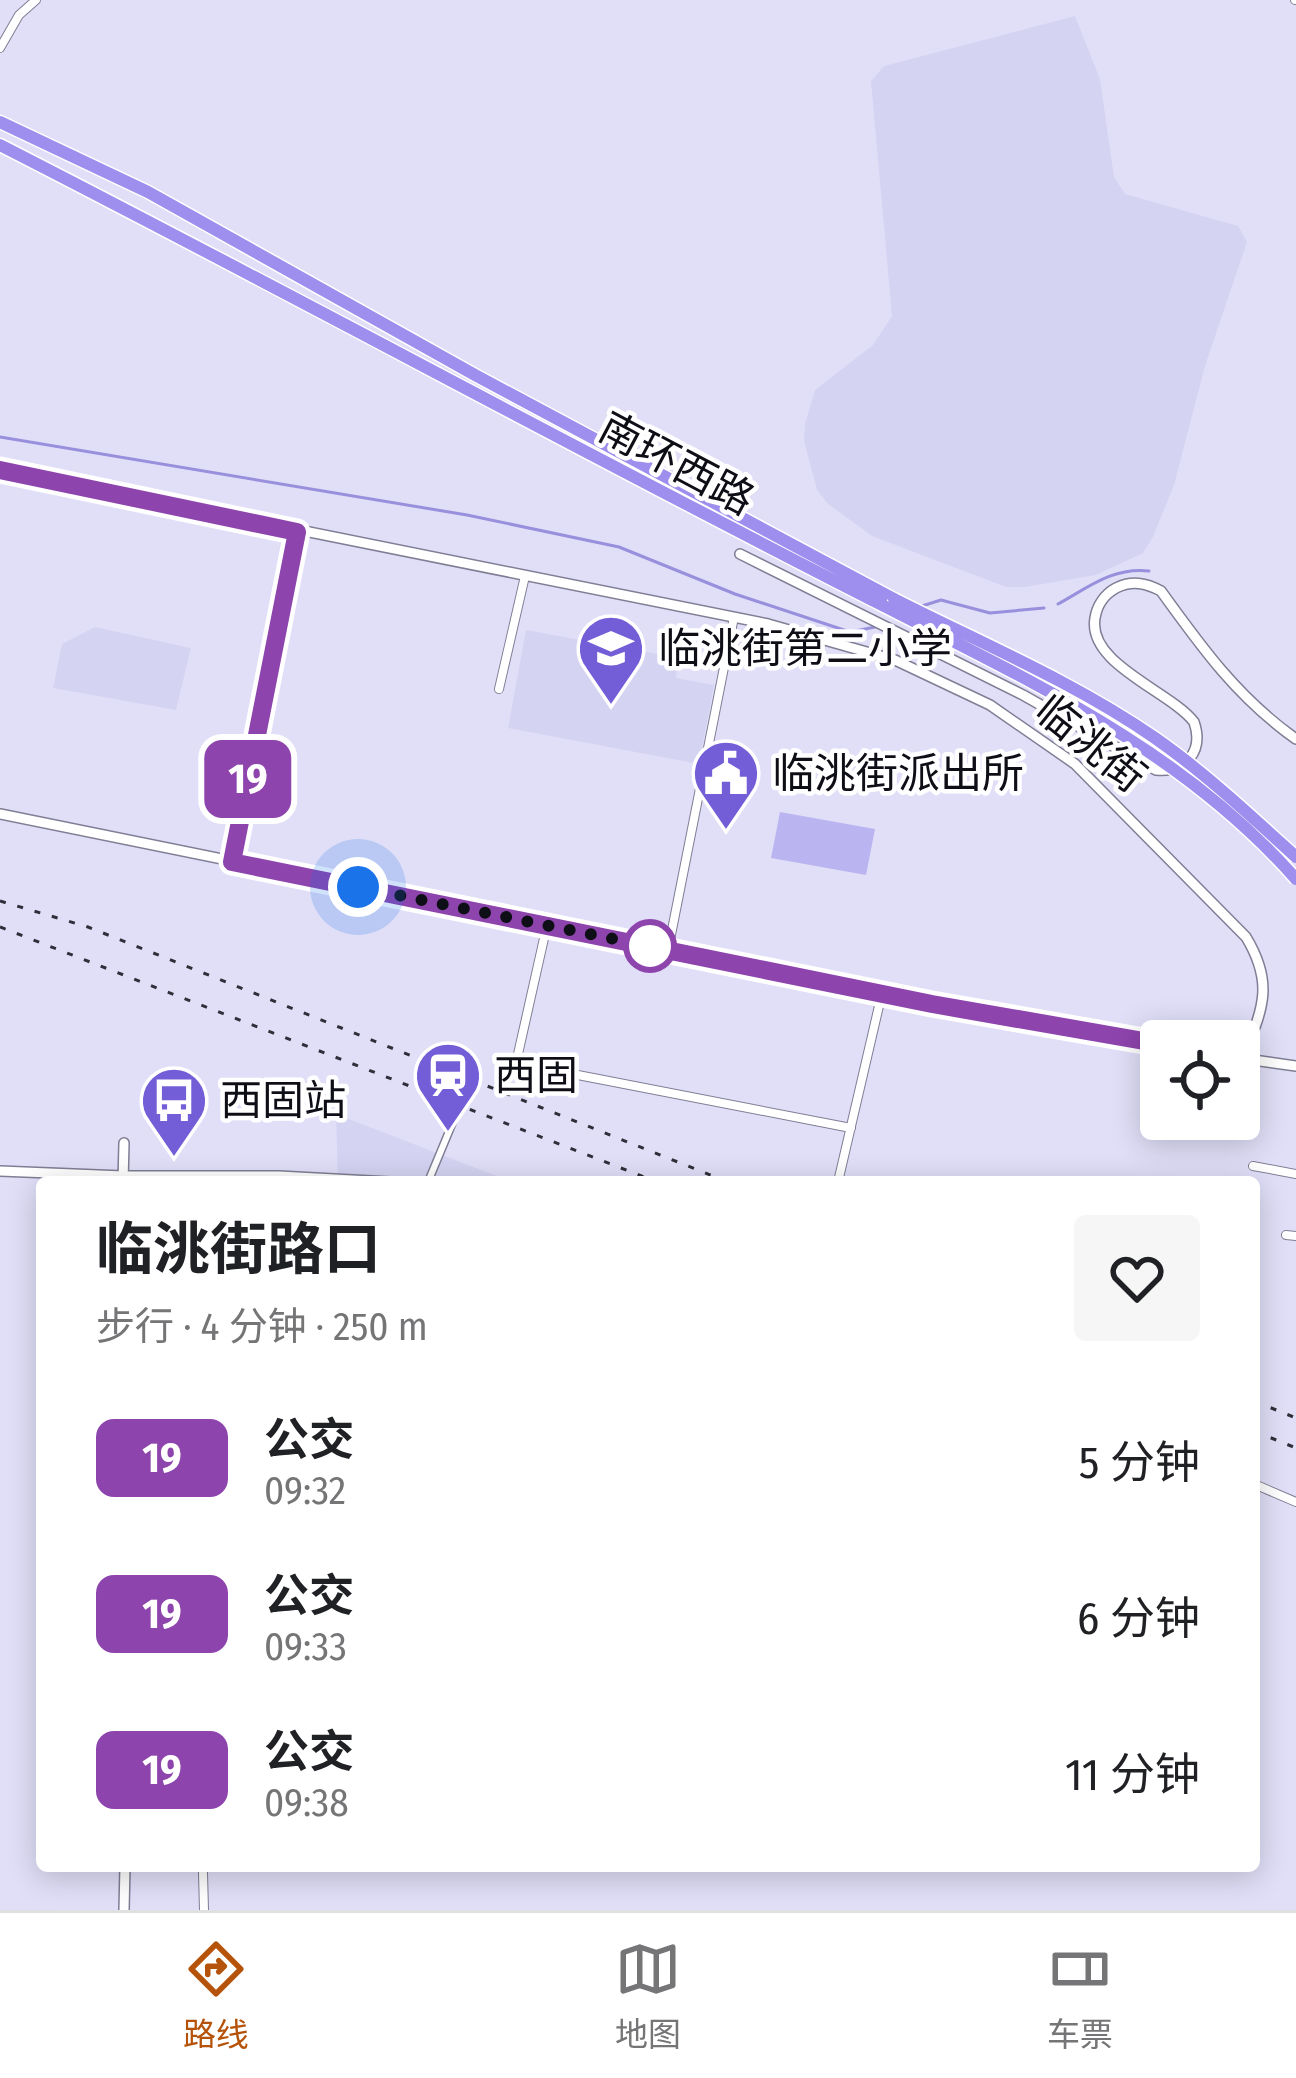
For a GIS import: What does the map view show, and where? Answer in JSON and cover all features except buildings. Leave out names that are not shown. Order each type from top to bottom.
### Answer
[{"type":"highway","name":"南环西路","points":[[0,122],[148,192],[1073,703],[1147,747],[1216,801],[1296,879]]},
{"type":"highway","name":"南环西路","points":[[0,145],[487,401],[889,603],[1081,693],[1153,737],[1221,788],[1296,856]]},
{"type":"street","points":[[0,48],[36,0]]},
{"type":"street","name":"临洮街","points":[[0,470],[734,616],[895,660],[990,705],[1076,764],[1246,937],[1259,959],[1265,984],[1258,1020]]},
{"type":"street","points":[[232,862],[297,532]]},
{"type":"street","points":[[740,554],[914,640],[1156,770],[1178,768],[1194,754],[1198,733],[1194,722],[1110,658],[1096,637],[1096,611],[1112,590],[1149,585],[1161,591],[1218,671],[1296,739]]},
{"type":"street","points":[[499,689],[525,576]]},
{"type":"street","points":[[668,950],[734,616]]},
{"type":"street","points":[[0,814],[882,993],[1140,1040]]},
{"type":"street","points":[[547,925],[516,1063],[851,1128]]},
{"type":"street","points":[[839,1176],[882,993]]},
{"type":"street","name":"临洮街","points":[[1260,1061],[1296,1066]]},
{"type":"street","points":[[430,1176],[465,1093]]},
{"type":"street","points":[[123,1176],[124,1143]]},
{"type":"street","points":[[1253,1166],[1296,1174]]},
{"type":"street","points":[[0,1171],[77,1176]]},
{"type":"street","points":[[1260,1487],[1296,1502]]},
{"type":"street","points":[[124,1910],[125,1872]]},
{"type":"street","points":[[203,1874],[204,1910]]},
{"type":"shaded area","points":[[1075,16],[1100,79],[1114,177],[1125,194],[1238,226],[1247,242],[1205,366],[1174,485],[1143,553],[1096,575],[1006,587],[872,536],[828,504],[817,490],[804,441],[805,424],[815,390],[873,345],[892,316],[871,81],[884,66]]},
{"type":"shaded area","points":[[95,627],[191,648],[176,710],[53,688],[62,644]]},
{"type":"shaded area","name":"临洮街第二小学","points":[[526,630],[679,658],[676,678],[714,685],[699,764],[508,728]]},
{"type":"shaded area","points":[[780,812],[875,829],[866,875],[771,858]]},
{"type":"shaded area","points":[[336,1114],[496,1176],[338,1176]]},
{"type":"waterway","points":[[0,437],[467,515],[619,547],[735,594],[850,632],[875,627]]},
{"type":"waterway","points":[[1058,604],[1113,575],[1149,571]]},
{"type":"waterway","points":[[922,606],[941,600],[990,613],[1044,608]]},
{"type":"railway","points":[[0,901],[88,927],[713,1176]]},
{"type":"railway","points":[[0,927],[642,1176]]},
{"type":"railway","points":[[1260,1403],[1296,1418]]},
{"type":"railway","points":[[1260,1433],[1296,1448]]},
{"type":"bus line","name":"19","points":[[0,470],[297,532],[232,862],[932,1004],[1140,1040]]},
{"type":"place","name":"临洮街第二小学","points":[[611,707]]},
{"type":"place","name":"临洮街派出所","points":[[726,832]]},
{"type":"place","name":"西固","points":[[448,1134]]},
{"type":"place","name":"西固站","points":[[174,1159]]},
{"type":"route","points":[[358,887],[668,950],[650,946]]}]
